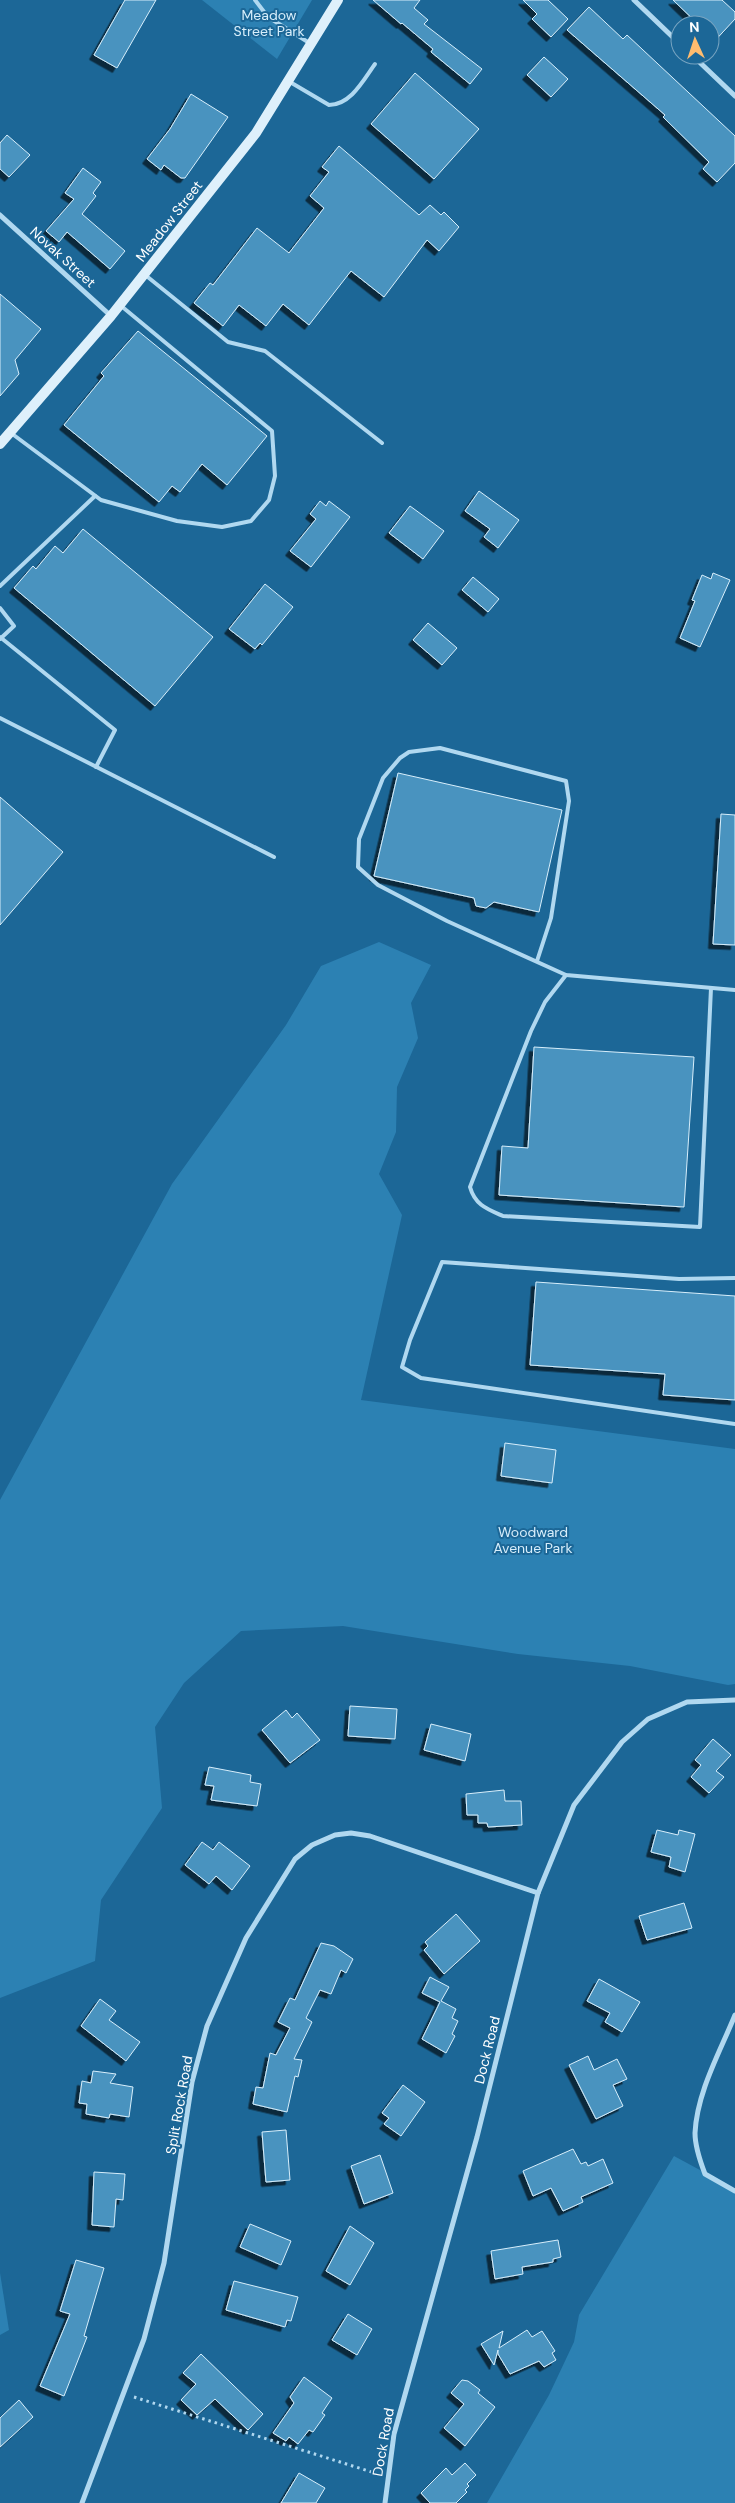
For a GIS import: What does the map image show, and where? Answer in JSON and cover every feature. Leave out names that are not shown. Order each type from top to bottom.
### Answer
[{"type":"main road","name":"Meadow Street","points":[[0,444],[112,316],[256,133],[338,0]]},
{"type":"street","points":[[634,0],[670,34]]},
{"type":"street","points":[[702,65],[735,96]]},
{"type":"street","name":"Novak Street","points":[[0,215],[112,316]]},
{"type":"street","name":"Dock Road","points":[[385,2503],[394,2434],[477,2137],[538,1893],[574,1805],[622,1742],[648,1719],[687,1702],[735,1700]]},
{"type":"street","name":"Split Rock Road","points":[[82,2503],[144,2338],[164,2263],[192,2082],[207,2026],[246,1938],[295,1859],[312,1845],[335,1835],[360,1834],[538,1893]]},
{"type":"street","points":[[735,2015],[700,2102],[695,2134],[698,2154],[705,2174],[735,2191]]},
{"type":"lane","points":[[255,0],[268,17],[311,44]]},
{"type":"lane","points":[[288,81],[330,105],[335,105],[350,97],[375,64]]},
{"type":"lane","points":[[144,274],[228,342],[265,350],[382,443]]},
{"type":"lane","points":[[10,433],[101,500],[177,521],[222,527],[251,521],[268,500],[275,476],[272,431],[120,305]]},
{"type":"lane","points":[[0,586],[95,496]]},
{"type":"lane","points":[[0,608],[14,626],[1,638],[114,730],[96,767]]},
{"type":"lane","points":[[0,718],[274,858]]},
{"type":"lane","points":[[537,961],[551,918],[569,801],[566,781],[440,748],[409,752],[400,758],[383,778],[359,839],[358,867],[378,885],[447,921],[566,975],[735,990]]},
{"type":"lane","points":[[566,975],[544,1002],[470,1187],[473,1197],[482,1206],[503,1216],[700,1227],[711,988]]},
{"type":"lane","points":[[735,1278],[679,1279],[442,1262],[410,1340],[402,1367],[421,1378],[735,1424]]},
{"type":"path","points":[[124,2393],[352,2468],[388,2477]]},
{"type":"green space","name":"Meadow Street Park","points":[[202,0],[312,0],[277,59]]},
{"type":"green space","name":"Woodward Avenue Park","points":[[379,942],[431,965],[411,1003],[418,1038],[397,1087],[396,1132],[379,1174],[402,1215],[361,1400],[735,1449],[735,1684],[728,1685],[630,1666],[518,1654],[343,1626],[241,1631],[184,1683],[155,1727],[162,1808],[101,1900],[95,1961],[0,1998],[0,1500],[172,1184],[286,1025],[321,966]]},
{"type":"green space","points":[[674,2156],[735,2189],[735,2503],[487,2503],[549,2395],[574,2342],[579,2315]]},
{"type":"green space","points":[[0,2273],[9,2330],[0,2335]]},
{"type":"building","points":[[125,0],[156,0],[117,68],[94,55]]},
{"type":"building","points":[[373,0],[420,0],[414,8],[428,20],[424,24],[482,69],[470,84],[431,52],[433,49]]},
{"type":"building","points":[[523,0],[548,0],[568,19],[551,37],[532,19],[537,14]]},
{"type":"building","points":[[673,0],[722,0],[735,12],[735,19],[720,35],[720,15],[689,15]]},
{"type":"building","points":[[589,7],[623,39],[627,35],[735,136],[735,163],[717,182],[703,169],[709,162],[663,117],[665,115],[567,30]]},
{"type":"building","points":[[544,57],[568,79],[551,97],[527,75]]},
{"type":"building","points":[[415,73],[479,129],[434,179],[371,124]]},
{"type":"building","points":[[191,94],[228,117],[185,178],[181,178],[164,165],[161,170],[147,159],[170,129]]},
{"type":"building","points":[[7,135],[30,155],[9,177],[0,169],[0,143]]},
{"type":"building","points":[[339,146],[419,215],[430,205],[441,215],[444,212],[459,227],[439,251],[427,240],[384,297],[351,271],[309,325],[283,304],[266,326],[239,305],[223,326],[194,303],[210,283],[213,285],[257,228],[289,253],[324,208],[310,196],[329,172],[322,167]]},
{"type":"building","points":[[83,168],[101,182],[93,193],[96,196],[82,214],[125,251],[110,269],[67,232],[59,242],[46,231],[74,199],[65,193]]},
{"type":"building","points":[[0,294],[41,329],[15,360],[19,374],[0,396]]},
{"type":"building","points":[[138,331],[267,436],[227,485],[202,464],[180,492],[172,486],[159,502],[64,425],[104,376],[101,373]]},
{"type":"building","points":[[479,491],[519,520],[498,548],[484,537],[490,529],[465,511]]},
{"type":"building","points":[[320,501],[326,506],[329,501],[350,517],[311,567],[290,551],[316,519],[310,514]]},
{"type":"building","points":[[410,506],[444,531],[423,559],[389,533]]},
{"type":"building","points":[[83,529],[213,637],[155,706],[14,588],[33,566],[36,569],[55,546],[63,553]]},
{"type":"building","points":[[713,573],[730,580],[700,647],[680,638],[695,601],[692,600],[702,575],[711,579]]},
{"type":"building","points":[[473,577],[499,599],[488,612],[462,590]]},
{"type":"building","points":[[265,584],[293,607],[262,645],[260,643],[255,649],[229,629]]},
{"type":"building","points":[[428,623],[457,648],[442,665],[413,640]]},
{"type":"building","points":[[398,773],[562,810],[539,912],[494,902],[486,908],[476,906],[474,898],[374,876]]},
{"type":"building","points":[[0,797],[63,852],[0,925]]},
{"type":"building","points":[[721,814],[735,815],[735,945],[713,944]]},
{"type":"building","points":[[534,1047],[694,1057],[684,1207],[499,1195],[502,1146],[528,1148]]},
{"type":"building","points":[[536,1282],[735,1296],[735,1400],[663,1395],[665,1374],[530,1365]]},
{"type":"building","points":[[505,1443],[556,1450],[552,1483],[501,1476]]},
{"type":"building","points":[[350,1706],[397,1709],[395,1739],[348,1736]]},
{"type":"building","points":[[286,1710],[292,1718],[297,1713],[320,1740],[290,1763],[262,1730]]},
{"type":"building","points":[[431,1724],[471,1734],[465,1761],[424,1750]]},
{"type":"building","points":[[713,1739],[731,1755],[716,1771],[724,1777],[709,1793],[691,1777],[701,1765],[695,1760]]},
{"type":"building","points":[[209,1767],[251,1775],[250,1782],[261,1784],[257,1806],[211,1800],[214,1786],[205,1785]]},
{"type":"building","points":[[504,1790],[505,1801],[521,1801],[522,1825],[488,1827],[487,1823],[478,1823],[478,1815],[467,1815],[466,1794]]},
{"type":"building","points":[[657,1830],[678,1835],[679,1830],[695,1834],[685,1872],[669,1867],[671,1857],[651,1852]]},
{"type":"building","points":[[202,1842],[213,1850],[219,1842],[250,1866],[232,1890],[216,1876],[209,1884],[185,1865]]},
{"type":"building","points":[[684,1903],[692,1928],[647,1940],[639,1916]]},
{"type":"building","points":[[456,1914],[480,1941],[444,1974],[424,1950],[428,1946],[425,1942]]},
{"type":"building","points":[[321,1943],[334,1946],[353,1959],[346,1973],[341,1970],[331,1994],[320,1990],[306,2018],[312,2022],[294,2059],[302,2060],[298,2077],[295,2076],[287,2112],[253,2104],[256,2087],[263,2088],[270,2053],[276,2055],[290,2028],[278,2022],[290,1998],[295,2000]]},
{"type":"building","points":[[430,1977],[449,1987],[441,2001],[456,2009],[452,2018],[458,2021],[452,2034],[455,2036],[446,2053],[422,2039],[440,2002],[422,1993]]},
{"type":"building","points":[[599,1979],[640,2002],[622,2032],[605,2022],[610,2013],[587,2001]]},
{"type":"building","points":[[100,1999],[116,2011],[109,2020],[140,2042],[126,2061],[81,2026]]},
{"type":"building","points":[[588,2056],[594,2070],[617,2059],[627,2079],[613,2085],[623,2106],[596,2119],[569,2065]]},
{"type":"building","points":[[93,2071],[116,2074],[110,2083],[133,2087],[129,2117],[110,2114],[109,2118],[86,2114],[87,2104],[79,2103],[82,2081],[91,2083]]},
{"type":"building","points":[[403,2085],[425,2102],[401,2136],[384,2124],[389,2118],[382,2113]]},
{"type":"building","points":[[286,2130],[290,2180],[266,2182],[262,2132]]},
{"type":"building","points":[[573,2149],[581,2164],[586,2162],[588,2166],[603,2159],[613,2183],[581,2197],[583,2202],[563,2211],[551,2188],[533,2196],[523,2171]]},
{"type":"building","points":[[380,2155],[393,2193],[364,2204],[351,2166]]},
{"type":"building","points":[[94,2172],[125,2174],[123,2200],[116,2199],[114,2227],[92,2225]]},
{"type":"building","points":[[250,2224],[291,2241],[281,2265],[240,2247]]},
{"type":"building","points":[[350,2226],[374,2243],[350,2285],[326,2271]]},
{"type":"building","points":[[558,2240],[561,2257],[553,2259],[553,2262],[522,2267],[523,2274],[495,2279],[491,2251]]},
{"type":"building","points":[[76,2260],[104,2268],[84,2336],[87,2337],[64,2396],[40,2386],[70,2314],[60,2311]]},
{"type":"building","points":[[234,2281],[298,2297],[291,2321],[287,2320],[285,2327],[226,2310]]},
{"type":"building","points":[[348,2314],[372,2329],[357,2355],[332,2340]]},
{"type":"building","points":[[527,2330],[532,2337],[542,2331],[555,2351],[552,2353],[556,2360],[544,2367],[539,2361],[510,2374],[498,2354],[498,2350],[494,2365],[481,2344],[503,2331],[499,2348]]},
{"type":"building","points":[[201,2354],[263,2414],[248,2430],[215,2399],[197,2415],[181,2400],[196,2384],[183,2373]]},
{"type":"building","points":[[304,2377],[332,2398],[322,2413],[325,2415],[313,2432],[309,2430],[298,2444],[289,2437],[286,2441],[273,2433],[294,2403],[290,2397]]},
{"type":"building","points":[[462,2380],[468,2381],[480,2390],[478,2393],[495,2407],[465,2446],[444,2428],[464,2404],[451,2393]]},
{"type":"building","points":[[19,2400],[33,2417],[0,2447],[0,2418]]},
{"type":"building","points":[[465,2463],[476,2475],[467,2484],[469,2486],[465,2490],[467,2492],[456,2503],[430,2503],[421,2493],[446,2468],[452,2475]]},
{"type":"building","points":[[299,2473],[325,2488],[316,2503],[281,2503]]}]
